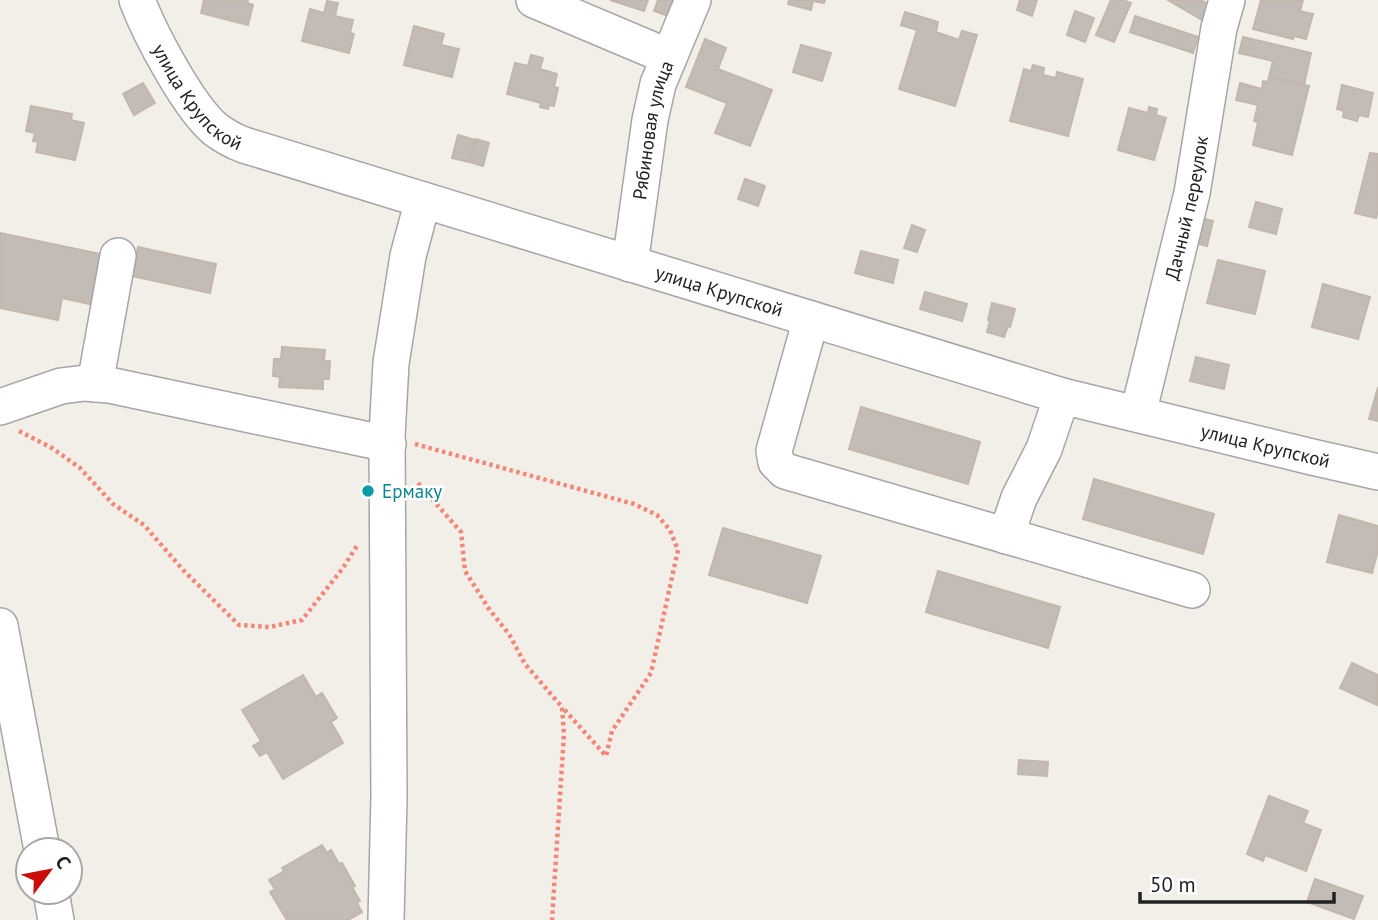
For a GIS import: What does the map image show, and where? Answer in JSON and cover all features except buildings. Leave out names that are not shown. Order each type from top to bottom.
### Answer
[{"type":"street","name":"улица Крупской","points":[[137,0],[176,77],[197,108],[213,127],[226,137],[244,145],[1062,396],[1378,472]]},
{"type":"street","points":[[534,0],[669,58]]},
{"type":"street","name":"Рябиновая улица","points":[[630,264],[650,120],[658,84],[693,0]]},
{"type":"street","name":"Дачный переулок","points":[[1138,414],[1192,193],[1219,28],[1227,0]]},
{"type":"street","points":[[386,920],[389,797],[387,444],[391,363],[408,256],[423,200]]},
{"type":"street","points":[[96,384],[118,256]]},
{"type":"street","points":[[811,319],[775,451],[776,462],[785,471],[1192,590]]},
{"type":"street","points":[[5,416],[61,387],[85,383],[109,385],[387,444]]},
{"type":"street","points":[[1006,536],[1019,498],[1044,449],[1062,396]]},
{"type":"street","points":[[0,626],[40,836]]},
{"type":"path","points":[[5,416],[80,468],[113,504],[144,525],[184,571],[239,625],[270,628],[302,620],[358,544]]},
{"type":"path","points":[[387,444],[634,503],[657,515],[670,530],[678,550],[651,673],[612,731],[606,756],[525,664],[509,634],[465,571],[461,532],[387,444]]},
{"type":"path","points":[[552,920],[564,734],[562,707]]},
{"type":"place","name":"Ермаку","points":[[368,491]]}]
